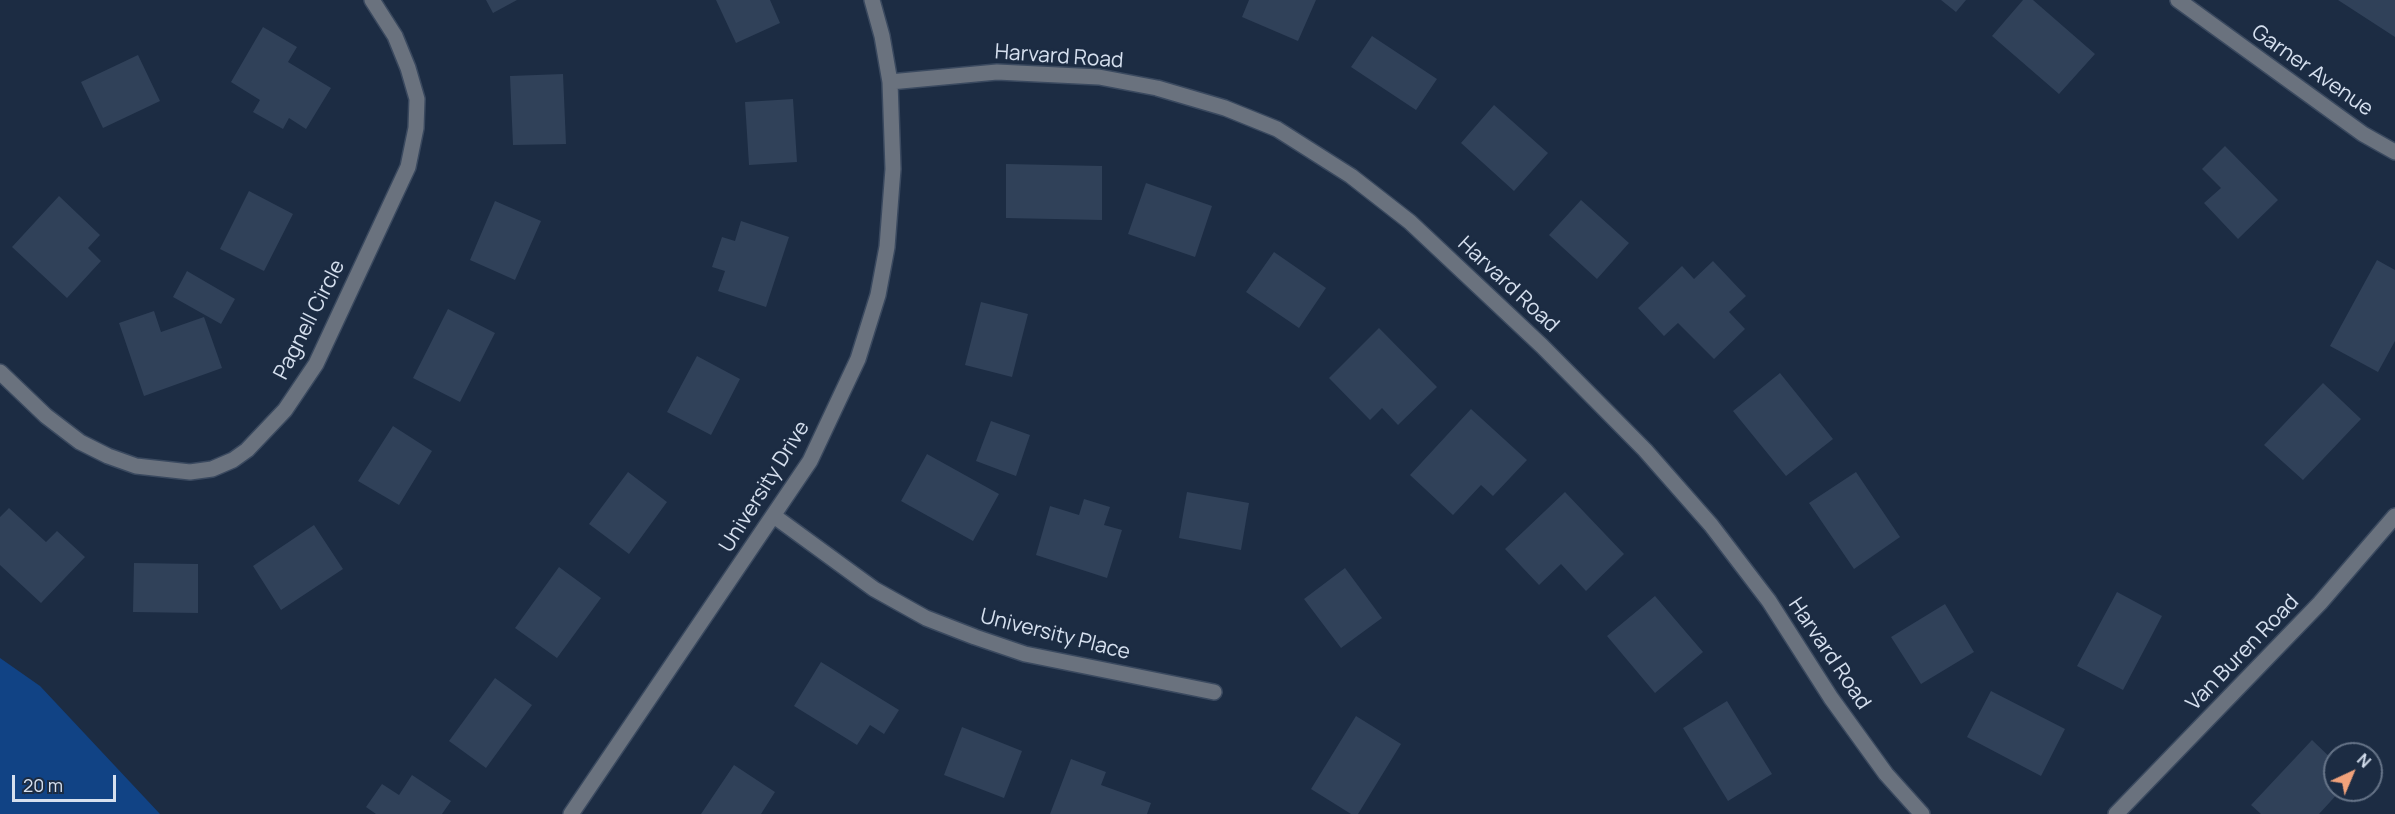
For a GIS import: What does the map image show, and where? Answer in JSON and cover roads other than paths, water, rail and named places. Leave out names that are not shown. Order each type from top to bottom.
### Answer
[{"type":"street","name":"Pagnell Circle","points":[[0,372],[46,416],[80,442],[108,456],[136,466],[190,472],[212,469],[247,450],[285,410],[316,364],[408,166],[416,128],[417,99],[395,36],[372,0]]},
{"type":"street","name":"University Drive","points":[[571,814],[810,460],[858,359],[878,296],[887,248],[893,169],[890,82],[882,36],[872,0]]},
{"type":"street","name":"Garner Avenue","points":[[2178,0],[2363,134],[2395,152]]},
{"type":"street","name":"Harvard Road","points":[[890,82],[997,72],[1098,77],[1157,88],[1226,108],[1277,129],[1352,176],[1419,230],[1542,346],[1646,450],[1711,525],[1769,601],[1838,707],[1886,774],[1922,814]]},
{"type":"street","name":"University Place","points":[[774,516],[874,589],[926,618],[975,638],[1025,654],[1214,692]]},
{"type":"street","name":"Van Buren Road","points":[[2116,814],[2320,603],[2395,516]]}]
